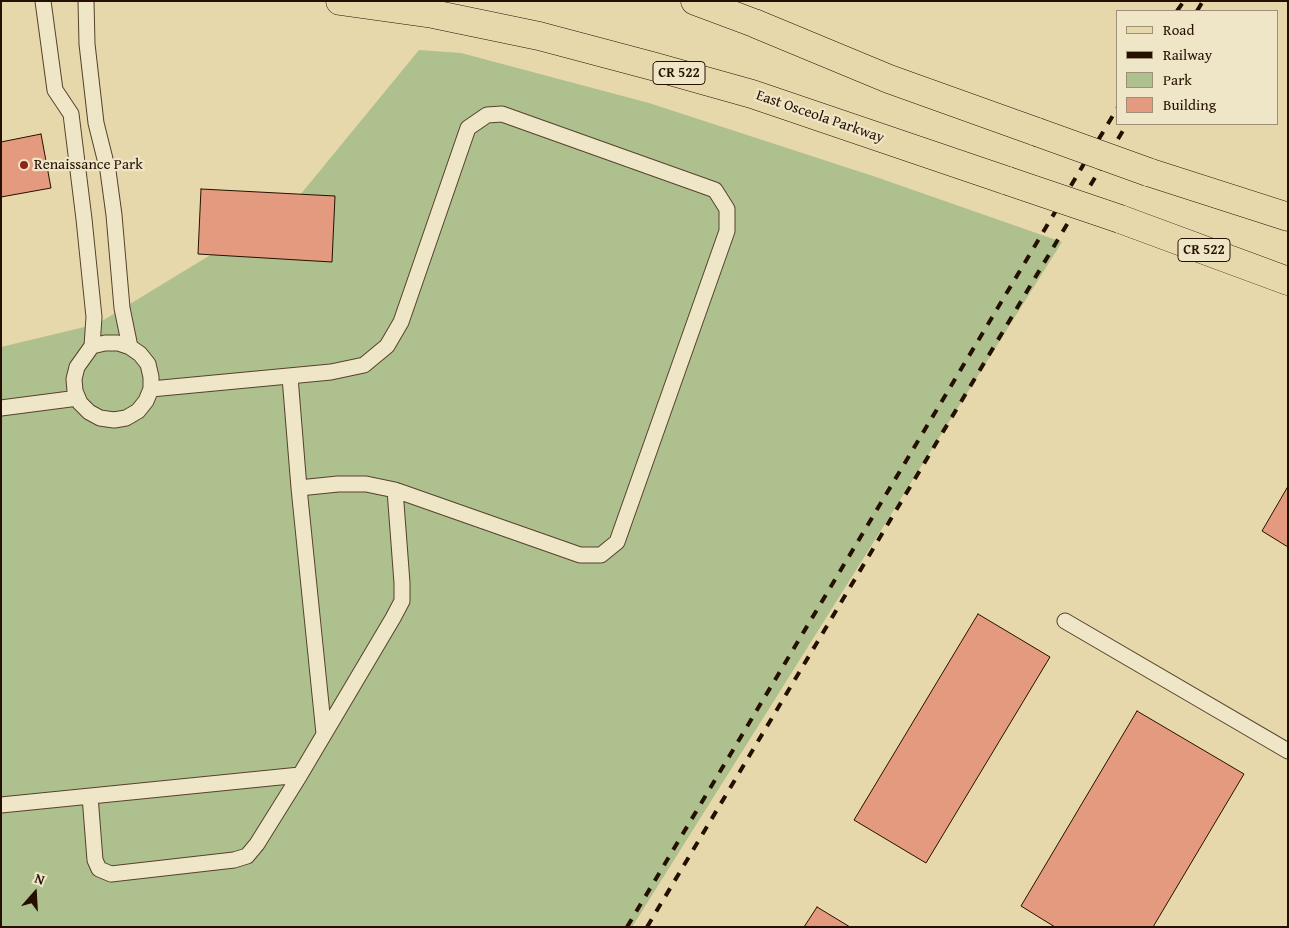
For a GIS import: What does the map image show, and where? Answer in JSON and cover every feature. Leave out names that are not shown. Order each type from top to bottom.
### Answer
[{"type":"main road","name":"East Osceola Parkway","points":[[340,1],[433,14],[529,34],[752,94],[1120,219],[1288,281]]},
{"type":"main road","points":[[695,1],[754,23],[889,79],[1148,172],[1288,217]]},
{"type":"lane","points":[[43,1],[55,90],[71,114],[94,317],[92,346],[76,366],[75,391],[80,403],[89,412],[100,418],[114,420],[126,418],[138,411],[146,402],[151,389],[151,376],[148,364],[140,354],[130,347],[118,343],[92,346]]},
{"type":"lane","points":[[86,1],[87,44],[96,123],[108,171],[122,308],[130,347]]},
{"type":"lane","points":[[151,389],[290,377],[331,372],[364,365],[387,346],[401,322],[468,128],[487,115],[502,114],[716,190],[727,209],[727,231],[618,542],[601,555],[580,555],[395,490],[366,484],[338,484],[300,488]]},
{"type":"lane","points":[[290,377],[324,734]]},
{"type":"lane","points":[[1,408],[78,398]]},
{"type":"lane","points":[[90,796],[95,860],[99,869],[111,874],[234,860],[247,856],[257,844],[300,775],[402,601],[395,490]]},
{"type":"lane","points":[[1066,621],[1288,751]]},
{"type":"lane","points":[[1,806],[300,775]]},
{"type":"green space","points":[[419,50],[461,53],[649,103],[876,177],[1062,242],[632,927],[1,927],[1,347],[97,324],[291,206]]},
{"type":"building","name":"Renaissance Park","points":[[41,134],[51,188],[1,197],[1,142]]},
{"type":"building","points":[[201,189],[335,196],[332,262],[198,254]]},
{"type":"building","points":[[1288,488],[1288,547],[1262,531]]},
{"type":"building","points":[[978,614],[1050,657],[926,863],[854,820]]},
{"type":"building","points":[[1137,711],[1244,774],[1153,927],[1055,927],[1021,906]]},
{"type":"building","points":[[817,907],[850,927],[804,927]]},
{"type":"railway","points":[[1178,10],[1184,1]]},
{"type":"railway","points":[[1198,10],[1203,1]]},
{"type":"railway","points":[[627,927],[1116,110]]},
{"type":"railway","points":[[647,927],[1126,125]]},
{"type":"place","name":"Renaissance Park","points":[[24,165]]}]
